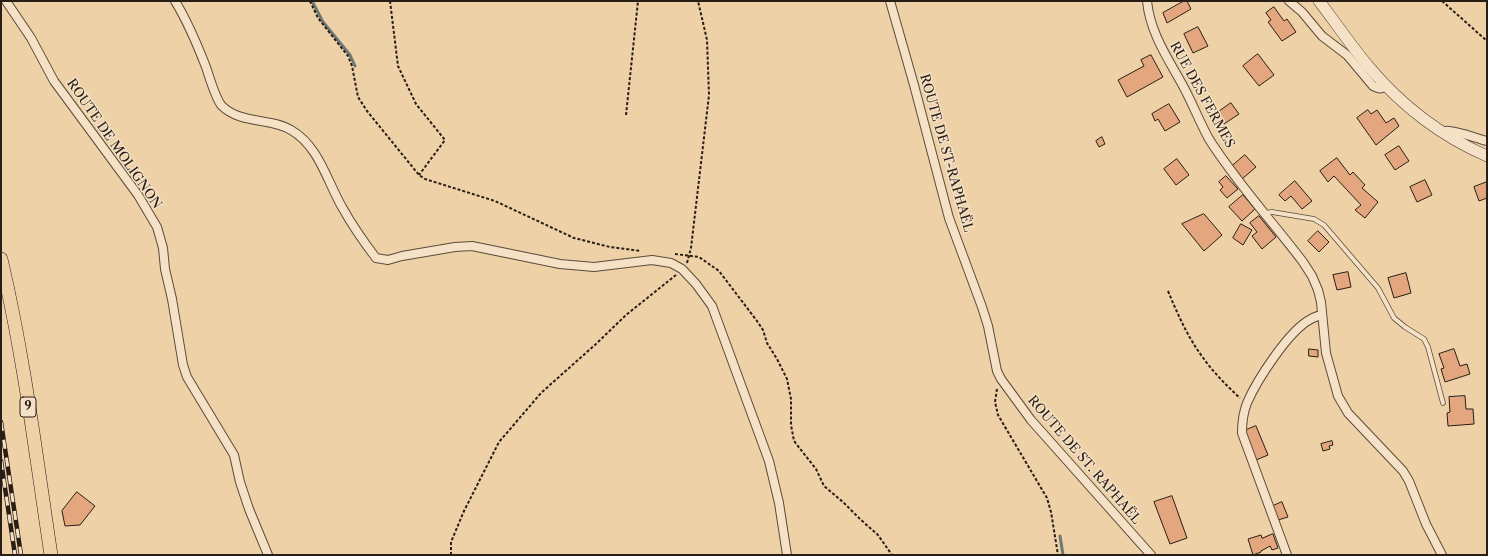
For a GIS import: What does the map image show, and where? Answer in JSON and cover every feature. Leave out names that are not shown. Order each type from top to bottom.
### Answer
[{"type":"main road","name":"9","points":[[1,259],[34,436],[51,555]]},
{"type":"street","name":"ROUTE DE MOLIGNON","points":[[6,1],[31,38],[54,81],[138,195],[156,227],[163,248],[165,269],[172,299],[183,365],[187,377],[234,455],[240,482],[249,509],[268,555]]},
{"type":"street","points":[[175,1],[184,14],[222,106],[235,115],[290,129],[306,142],[320,162],[355,231],[376,258],[388,260],[402,256],[455,247],[472,246],[560,264],[594,267],[652,260],[671,263],[682,269],[696,284],[712,306],[769,461],[779,503],[787,555]]},
{"type":"street","name":"ROUTE DE ST-RAPHAËL","points":[[890,1],[949,218],[982,307],[988,326],[994,360],[1001,379]]},
{"type":"street","name":"RUE DES FERMES","points":[[1147,1],[1151,24],[1155,34],[1209,139],[1236,177],[1312,276],[1318,290],[1326,353],[1338,396],[1348,413],[1403,471],[1409,481],[1426,524],[1442,555]]},
{"type":"street","points":[[1289,1],[1302,12],[1322,36],[1347,55],[1373,86],[1378,89],[1382,89],[1386,85]]},
{"type":"street","points":[[1319,1],[1369,67],[1415,112],[1443,133],[1487,156]]},
{"type":"street","points":[[1443,133],[1445,131],[1452,130],[1487,141]]},
{"type":"street","points":[[1287,555],[1242,433],[1243,418],[1246,405],[1269,366],[1289,338],[1311,318],[1322,314]]},
{"type":"street","name":"ROUTE DE ST. RAPHAËL","points":[[1001,379],[1031,420],[1151,555]]},
{"type":"lane","points":[[1265,213],[1272,212],[1314,219],[1324,225],[1378,288],[1394,318],[1424,339],[1428,347],[1443,403]]},
{"type":"path","points":[[390,1],[398,66],[416,104],[445,140],[419,175]]},
{"type":"path","points":[[626,115],[638,1]]},
{"type":"path","points":[[451,555],[451,542],[464,511],[499,442],[541,393],[626,315],[682,269],[690,256],[709,95],[707,40],[698,1]]},
{"type":"path","points":[[1442,1],[1487,41]]},
{"type":"path","points":[[1168,291],[1184,326],[1205,361],[1246,405]]},
{"type":"path","points":[[1001,379],[995,396],[995,408],[1047,498],[1052,512],[1058,555]]},
{"type":"path","points":[[59,555],[73,555]]},
{"type":"building","points":[[1184,1],[1187,1],[1191,9],[1167,23],[1163,13]]},
{"type":"building","points":[[1274,7],[1284,21],[1287,19],[1296,32],[1282,41],[1268,22],[1271,20],[1266,13]]},
{"type":"building","points":[[1198,27],[1208,46],[1193,53],[1184,34]]},
{"type":"building","points":[[1258,54],[1274,75],[1259,86],[1243,66]]},
{"type":"building","points":[[1151,55],[1163,77],[1127,97],[1118,80],[1144,66],[1141,60]]},
{"type":"building","points":[[1231,103],[1239,114],[1224,124],[1217,113]]},
{"type":"building","points":[[1169,104],[1180,122],[1165,131],[1158,119],[1155,121],[1152,114]]},
{"type":"building","points":[[1368,110],[1371,114],[1377,110],[1386,123],[1394,118],[1399,126],[1376,145],[1357,118]]},
{"type":"building","points":[[1102,137],[1105,144],[1099,147],[1096,141]]},
{"type":"building","points":[[1399,146],[1409,161],[1395,170],[1385,155]]},
{"type":"building","points":[[1245,155],[1256,167],[1242,179],[1231,167]]},
{"type":"building","points":[[1337,158],[1350,175],[1353,172],[1365,185],[1362,188],[1378,202],[1365,218],[1355,210],[1361,205],[1334,176],[1328,182],[1320,171]]},
{"type":"building","points":[[1177,159],[1189,175],[1176,185],[1164,169]]},
{"type":"building","points":[[1226,176],[1238,189],[1227,198],[1220,190],[1223,187],[1219,182]]},
{"type":"building","points":[[1425,180],[1432,195],[1417,202],[1410,187]]},
{"type":"building","points":[[1295,181],[1312,201],[1302,209],[1291,196],[1285,201],[1279,195]]},
{"type":"building","points":[[1487,182],[1487,198],[1479,201],[1474,187]]},
{"type":"building","points":[[1243,195],[1255,209],[1242,221],[1229,207]]},
{"type":"building","points":[[1204,214],[1222,235],[1204,251],[1182,224]]},
{"type":"building","points":[[1259,216],[1276,237],[1262,249],[1252,236],[1257,232],[1250,223]]},
{"type":"building","points":[[1241,224],[1252,230],[1243,245],[1233,238]]},
{"type":"building","points":[[1318,231],[1329,242],[1319,252],[1308,241]]},
{"type":"building","points":[[1348,272],[1351,287],[1337,290],[1333,275]]},
{"type":"building","points":[[1406,273],[1411,293],[1394,298],[1388,278]]},
{"type":"building","points":[[1309,349],[1318,350],[1318,357],[1309,356]]},
{"type":"building","points":[[1454,349],[1460,366],[1467,364],[1470,374],[1445,382],[1441,369],[1444,368],[1439,354]]},
{"type":"building","points":[[1465,396],[1466,409],[1473,409],[1474,424],[1448,426],[1447,413],[1450,412],[1449,397]]},
{"type":"building","points":[[1256,426],[1268,455],[1256,460],[1244,431]]},
{"type":"building","points":[[1332,441],[1333,445],[1329,446],[1330,449],[1323,451],[1321,444]]},
{"type":"building","points":[[77,492],[95,506],[80,525],[65,526],[62,511]]},
{"type":"building","points":[[1172,496],[1187,538],[1170,544],[1154,502]]},
{"type":"building","points":[[1282,502],[1288,517],[1278,520],[1273,506]]},
{"type":"building","points":[[1273,534],[1278,548],[1272,550],[1270,546],[1253,555],[1248,539],[1261,535],[1262,538]]},
{"type":"waterway","points":[[312,1],[323,22],[350,55],[355,66]]},
{"type":"waterway","points":[[1060,536],[1063,555]]},
{"type":"railway","points":[[1,422],[21,555]]},
{"type":"railway","points":[[1,461],[15,555]]}]
